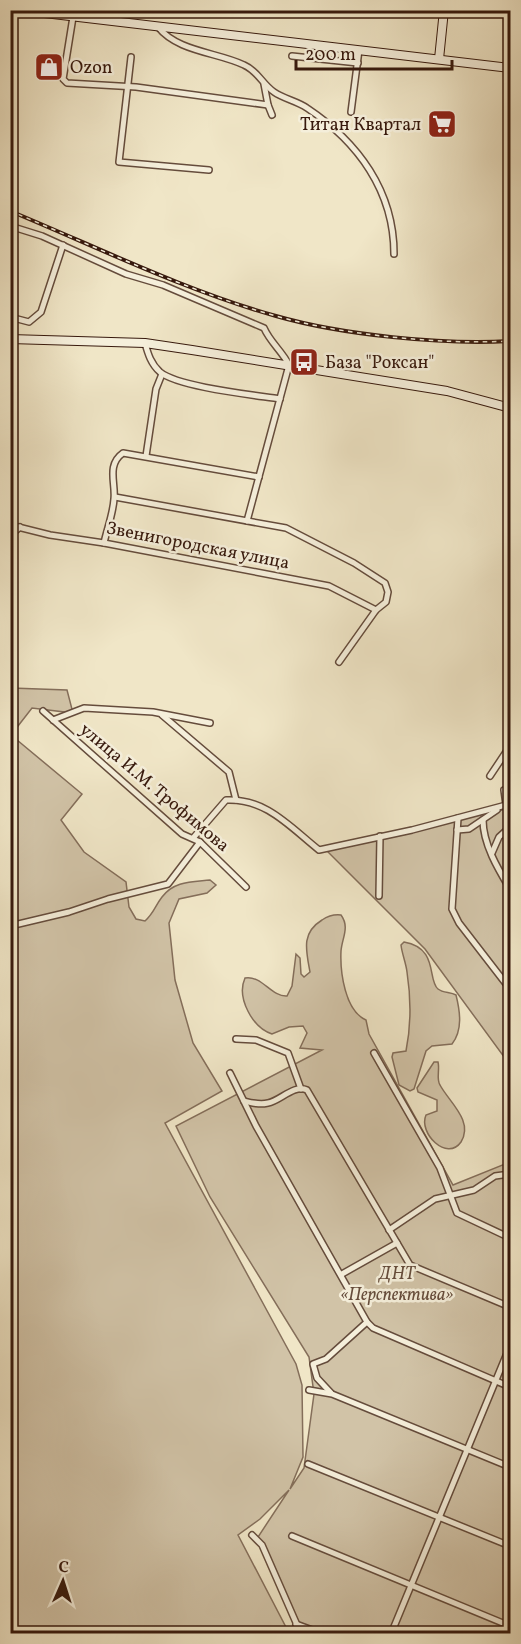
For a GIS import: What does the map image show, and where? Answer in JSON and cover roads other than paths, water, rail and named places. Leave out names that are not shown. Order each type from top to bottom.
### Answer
[{"type":"main road","points":[[19,10],[510,68]]},
{"type":"main road","points":[[439,59],[444,10]]},
{"type":"main road","points":[[11,340],[145,343],[447,391],[510,408]]},
{"type":"street","points":[[73,17],[63,81],[67,83],[189,93],[268,105]]},
{"type":"street","points":[[158,27],[168,37],[179,43],[250,67],[277,94],[312,112],[370,168],[384,196],[393,231],[394,254]]},
{"type":"street","points":[[351,112],[359,50]]},
{"type":"street","points":[[292,56],[358,63]]},
{"type":"street","points":[[131,57],[119,162],[209,170]]},
{"type":"street","points":[[264,82],[272,115]]},
{"type":"street","points":[[10,226],[63,245],[126,274],[162,285],[264,328],[271,344],[284,355],[289,365],[247,521]]},
{"type":"street","points":[[10,317],[29,322],[41,312],[63,245]]},
{"type":"street","points":[[145,343],[152,364],[162,374],[189,382],[280,399]]},
{"type":"street","points":[[146,456],[155,398],[162,374]]},
{"type":"street","points":[[104,543],[115,497],[112,481],[118,457],[129,453],[258,477]]},
{"type":"street","points":[[115,497],[286,528],[378,578],[385,584],[388,592],[386,602],[376,610],[339,663]]},
{"type":"street","name":"Звенигородская улица","points":[[10,525],[50,535],[104,543],[329,586],[376,610]]},
{"type":"street","points":[[10,543],[13,533],[20,527]]},
{"type":"street","points":[[53,720],[84,708],[161,714],[210,723]]},
{"type":"street","name":"улица И.М. Трофимова","points":[[43,711],[182,834],[194,837],[200,842],[246,887]]},
{"type":"street","points":[[161,714],[229,772],[236,800]]},
{"type":"street","points":[[490,776],[510,746]]},
{"type":"street","points":[[504,790],[506,805]]},
{"type":"street","points":[[194,837],[226,800],[251,802],[279,816],[319,850],[506,805]]},
{"type":"street","points":[[457,830],[469,829],[506,805]]},
{"type":"street","points":[[458,818],[452,909],[459,922],[510,989]]},
{"type":"street","points":[[483,820],[484,835],[496,866],[510,889]]},
{"type":"street","points":[[492,853],[499,837],[510,827]]},
{"type":"street","points":[[379,896],[380,836]]},
{"type":"street","points":[[10,926],[168,884],[200,842]]},
{"type":"street","points":[[236,1039],[256,1040],[288,1053],[301,1089]]},
{"type":"street","points":[[374,1053],[440,1168],[461,1216],[510,1238]]},
{"type":"street","points":[[230,1073],[367,1322],[373,1328],[510,1387]]},
{"type":"street","points":[[244,1101],[260,1104],[271,1103],[301,1089],[307,1090],[410,1265],[510,1307]]},
{"type":"street","points":[[389,1230],[435,1199],[450,1193],[474,1190],[495,1176],[510,1174]]},
{"type":"street","points":[[342,1274],[397,1243]]},
{"type":"street","points":[[332,1394],[317,1378],[314,1364],[326,1359],[367,1322]]},
{"type":"street","points":[[391,1634],[510,1346]]},
{"type":"street","points":[[309,1390],[332,1394],[510,1467]]},
{"type":"street","points":[[308,1464],[510,1546]]},
{"type":"street","points":[[252,1535],[262,1545],[301,1634]]},
{"type":"street","points":[[292,1536],[510,1626]]},
{"type":"street","points":[[296,1624],[323,1634]]},
{"type":"railway","points":[[10,211],[175,281],[242,306],[302,323],[424,340],[510,341]]},
{"type":"place","name":"Ozon","points":[[49,67]]},
{"type":"place","name":"Титан Квартал","points":[[442,124]]},
{"type":"place","name":"База \"Роксан\"","points":[[304,362]]},
{"type":"park label","name":"ДНТ «Перспектива»","points":[[397,1283]]}]
